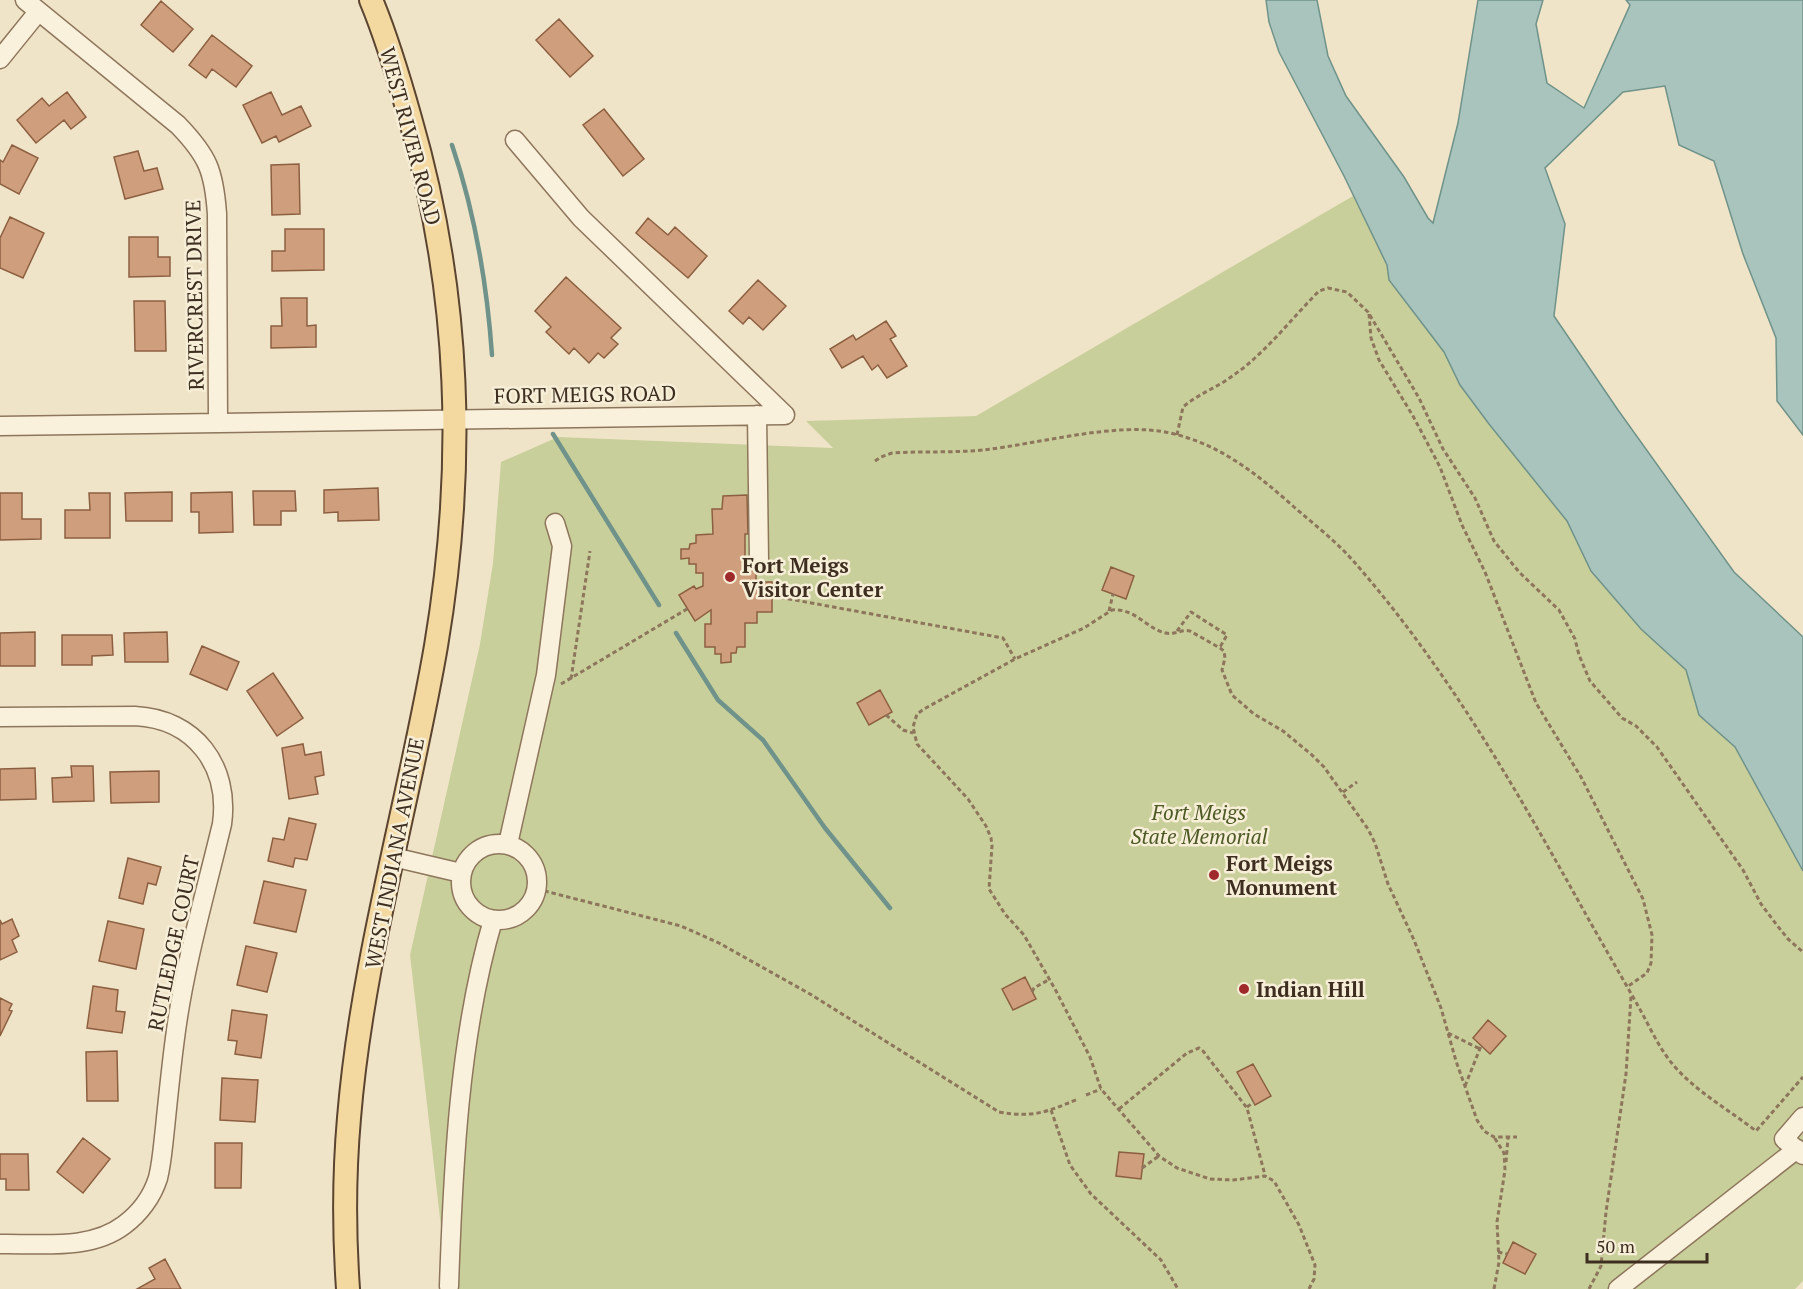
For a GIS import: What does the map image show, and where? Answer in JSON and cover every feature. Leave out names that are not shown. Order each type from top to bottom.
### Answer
[{"type":"main road","name":"WEST RIVER ROAD","points":[[371,0],[423,162],[435,220],[446,284],[456,418]]},
{"type":"main road","name":"WEST INDIANA AVENUE","points":[[348,1289],[345,1252],[345,1196],[349,1118],[356,1053],[435,647],[448,565],[456,456],[456,418]]},
{"type":"street","points":[[0,58],[31,6]]},
{"type":"street","name":"RIVERCREST DRIVE","points":[[31,6],[178,125],[195,143],[208,165],[215,189],[217,214],[218,423]]},
{"type":"street","name":"FORT MEIGS ROAD","points":[[0,426],[785,415],[581,218],[515,140]]},
{"type":"street","points":[[757,415],[753,518],[759,560]]},
{"type":"street","points":[[508,844],[546,675],[562,546],[555,523]]},
{"type":"street","name":"RUTLEDGE COURT","points":[[0,717],[135,716],[165,721],[192,736],[208,754],[219,776],[224,800],[222,824],[185,977],[175,1037],[162,1159],[153,1190],[141,1210],[113,1232],[102,1237],[79,1242],[0,1244]]},
{"type":"street","points":[[495,843],[508,844],[528,856],[534,866],[537,889],[526,910],[516,917],[493,920],[476,913],[464,899],[460,887],[461,873],[473,853],[483,846],[495,843]]},
{"type":"street","points":[[393,857],[461,873]]},
{"type":"street","points":[[449,1286],[453,1188],[463,1077],[482,958],[493,920]]},
{"type":"street","points":[[1618,1289],[1800,1152],[1784,1139],[1803,1117]]},
{"type":"path","points":[[1177,435],[1183,407],[1231,378],[1319,291],[1328,288],[1347,292],[1368,312],[1419,398],[1443,449],[1475,498],[1494,541],[1520,572],[1559,610],[1575,639],[1581,663],[1590,681],[1622,718],[1636,726],[1657,747],[1743,870],[1771,917],[1788,939],[1803,952]]},
{"type":"path","points":[[1368,312],[1371,338],[1379,360],[1413,416],[1440,467],[1462,525],[1485,572],[1536,702],[1581,777],[1643,899],[1652,935],[1651,963],[1647,973],[1627,987]]},
{"type":"path","points":[[876,461],[892,453],[984,450],[1121,430],[1157,431],[1215,448],[1266,481],[1330,537],[1356,564],[1455,693],[1547,844],[1674,1066],[1694,1085],[1756,1131],[1803,1077]]},
{"type":"path","points":[[570,679],[590,551]]},
{"type":"path","points":[[1109,611],[1113,594]]},
{"type":"path","points":[[773,596],[1004,638],[1015,659]]},
{"type":"path","points":[[541,696],[687,609]]},
{"type":"path","points":[[1309,1289],[1314,1279],[1315,1265],[1289,1205],[1274,1180],[1265,1176],[1233,1180],[1210,1179],[1188,1173],[1159,1156],[1101,1089],[1090,1057],[1050,979],[1024,935],[1005,914],[989,889],[991,838],[978,812],[962,792],[921,751],[913,733],[917,714],[1015,659],[1084,628],[1109,611],[1124,610],[1166,633],[1190,631],[1220,648],[1224,651],[1226,658],[1222,670],[1232,695],[1254,714],[1297,741],[1324,767],[1368,829],[1388,884],[1441,1008],[1465,1088],[1480,1126],[1494,1137],[1516,1137]]},
{"type":"path","points":[[1176,632],[1191,612],[1227,635],[1220,648]]},
{"type":"path","points":[[886,716],[903,730],[913,733]]},
{"type":"path","points":[[1343,792],[1357,782]]},
{"type":"path","points":[[537,889],[681,926],[719,943],[810,994],[999,1112],[1020,1116],[1050,1110],[1078,1099]]},
{"type":"path","points":[[1032,992],[1034,988],[1050,979]]},
{"type":"path","points":[[1589,1289],[1601,1266],[1606,1212],[1626,1074],[1631,993]]},
{"type":"path","points":[[1448,1033],[1481,1047],[1465,1088]]},
{"type":"path","points":[[1119,1109],[1187,1053],[1198,1048],[1203,1051],[1246,1107],[1265,1176]]},
{"type":"path","points":[[1086,1095],[1101,1089]]},
{"type":"path","points":[[1246,1107],[1254,1102]]},
{"type":"path","points":[[1050,1110],[1070,1165],[1090,1194],[1161,1260],[1178,1289]]},
{"type":"path","points":[[1494,1137],[1504,1153],[1505,1170]]},
{"type":"path","points":[[1494,1289],[1498,1273],[1497,1222],[1508,1138]]},
{"type":"path","points":[[1142,1168],[1159,1156]]},
{"type":"path","points":[[1498,1252],[1507,1254]]},
{"type":"green space","name":"Fort Meigs State Memorial","points":[[1353,196],[1387,265],[1389,280],[1444,352],[1460,385],[1567,521],[1591,571],[1641,629],[1686,670],[1699,715],[1735,747],[1803,871],[1803,1281],[1795,1289],[448,1289],[410,955],[480,644],[493,563],[501,462],[558,437],[833,448],[806,421],[976,416]]},
{"type":"water","points":[[1266,0],[1317,0],[1328,56],[1346,96],[1404,177],[1433,223],[1458,123],[1478,0],[1543,0],[1536,24],[1547,83],[1584,108],[1630,5],[1626,0],[1803,0],[1803,435],[1777,401],[1776,338],[1743,254],[1714,161],[1679,145],[1665,86],[1623,92],[1545,168],[1565,224],[1554,316],[1734,572],[1803,637],[1803,871],[1735,747],[1699,715],[1686,670],[1641,629],[1591,571],[1567,521],[1460,385],[1444,352],[1389,280],[1387,265],[1344,176],[1279,52],[1269,22]]},
{"type":"building","points":[[161,1],[193,29],[173,52],[141,25]]},
{"type":"building","points":[[559,19],[593,56],[570,77],[536,40]]},
{"type":"building","points":[[212,35],[252,66],[236,87],[212,69],[206,78],[189,65]]},
{"type":"building","points":[[67,92],[86,117],[71,129],[64,120],[36,143],[17,120],[42,98],[49,106]]},
{"type":"building","points":[[271,92],[282,115],[301,106],[311,126],[279,142],[276,136],[262,143],[243,105]]},
{"type":"building","points":[[604,109],[644,159],[623,176],[583,125]]},
{"type":"building","points":[[12,145],[38,158],[19,194],[0,184],[0,160],[3,162]]},
{"type":"building","points":[[138,151],[144,171],[157,168],[163,189],[125,199],[114,157]]},
{"type":"building","points":[[299,164],[300,214],[272,215],[271,165]]},
{"type":"building","points":[[10,217],[44,233],[23,278],[0,268],[0,238]]},
{"type":"building","points":[[648,218],[668,235],[675,227],[707,256],[688,278],[636,233]]},
{"type":"building","points":[[285,229],[324,229],[324,270],[272,271],[272,251],[285,251]]},
{"type":"building","points":[[129,237],[158,237],[158,257],[170,257],[170,276],[129,277]]},
{"type":"building","points":[[566,277],[621,328],[611,338],[618,344],[604,358],[598,353],[589,363],[574,348],[569,354],[546,332],[551,327],[535,311]]},
{"type":"building","points":[[758,280],[786,306],[763,330],[749,317],[743,324],[729,311]]},
{"type":"building","points":[[281,298],[307,298],[307,326],[316,325],[316,347],[271,348],[271,326],[282,326]]},
{"type":"building","points":[[134,301],[165,301],[166,351],[135,351]]},
{"type":"building","points":[[886,321],[896,336],[890,339],[907,366],[887,378],[878,365],[872,370],[863,356],[842,368],[830,349],[853,335],[856,340]]},
{"type":"building","points":[[378,488],[379,520],[338,521],[338,512],[324,513],[324,490]]},
{"type":"building","points":[[253,491],[295,491],[296,511],[281,511],[281,525],[254,525]]},
{"type":"building","points":[[172,492],[172,521],[126,521],[125,493]]},
{"type":"building","points":[[232,492],[233,532],[199,533],[199,512],[191,512],[191,493]]},
{"type":"building","points":[[0,493],[22,493],[22,519],[41,519],[41,539],[0,540]]},
{"type":"building","points":[[89,493],[110,493],[110,538],[65,538],[65,510],[90,510]]},
{"type":"building","name":"Fort Meigs Visitor Center","points":[[747,495],[748,534],[745,534],[745,563],[756,563],[756,582],[772,582],[772,612],[757,612],[757,623],[745,623],[745,647],[737,647],[736,653],[731,653],[731,662],[721,663],[721,654],[715,654],[715,647],[705,647],[705,624],[711,624],[711,610],[695,621],[679,595],[694,586],[696,589],[703,586],[703,573],[696,573],[696,564],[689,564],[689,558],[681,559],[681,549],[689,549],[690,544],[696,543],[696,535],[713,534],[712,509],[722,509],[723,496]]},
{"type":"building","points":[[1111,567],[1134,576],[1126,599],[1102,590]]},
{"type":"building","points":[[35,632],[35,666],[0,666],[0,633]]},
{"type":"building","points":[[167,632],[168,662],[125,662],[124,633]]},
{"type":"building","points":[[62,635],[112,635],[113,655],[92,656],[92,665],[62,665]]},
{"type":"building","points":[[202,646],[239,662],[227,690],[190,674]]},
{"type":"building","points":[[273,673],[303,718],[277,736],[247,691]]},
{"type":"building","points":[[880,690],[892,712],[869,725],[857,703]]},
{"type":"building","points":[[303,744],[305,755],[321,752],[324,775],[315,777],[318,794],[289,799],[282,748]]},
{"type":"building","points":[[71,766],[93,766],[94,801],[53,802],[52,778],[72,777]]},
{"type":"building","points":[[35,768],[36,799],[0,800],[0,769]]},
{"type":"building","points":[[159,771],[159,802],[111,803],[110,772]]},
{"type":"building","points":[[289,818],[316,824],[307,860],[295,858],[293,867],[268,861],[273,838],[284,840]]},
{"type":"building","points":[[128,858],[161,867],[156,885],[148,883],[143,904],[119,898]]},
{"type":"building","points":[[264,881],[306,890],[296,932],[254,923]]},
{"type":"building","points":[[12,919],[19,936],[12,940],[17,952],[0,960],[0,920],[2,924]]},
{"type":"building","points":[[108,921],[144,929],[136,969],[99,961]]},
{"type":"building","points":[[246,946],[277,953],[267,992],[237,985]]},
{"type":"building","points":[[1025,977],[1036,999],[1013,1010],[1002,989]]},
{"type":"building","points":[[93,986],[118,990],[116,1011],[125,1012],[122,1033],[87,1028]]},
{"type":"building","points":[[0,998],[12,1004],[9,1010],[12,1011],[0,1036]]},
{"type":"building","points":[[232,1010],[267,1015],[261,1058],[235,1054],[237,1041],[228,1040]]},
{"type":"building","points":[[1488,1020],[1506,1036],[1490,1054],[1473,1038]]},
{"type":"building","points":[[117,1051],[118,1101],[87,1101],[86,1052]]},
{"type":"building","points":[[1253,1064],[1271,1096],[1255,1105],[1237,1072]]},
{"type":"building","points":[[222,1078],[258,1080],[255,1122],[220,1120]]},
{"type":"building","points":[[83,1138],[110,1159],[83,1193],[57,1172]]},
{"type":"building","points":[[215,1143],[242,1143],[241,1188],[215,1188]]},
{"type":"building","points":[[1119,1152],[1144,1154],[1141,1179],[1116,1176]]},
{"type":"building","points":[[0,1154],[28,1154],[29,1190],[6,1190],[6,1179],[0,1179]]},
{"type":"building","points":[[1513,1242],[1536,1254],[1525,1274],[1503,1263]]},
{"type":"building","points":[[165,1259],[181,1289],[137,1289],[155,1279],[149,1268]]},
{"type":"waterway","points":[[452,145],[479,249],[492,355]]},
{"type":"waterway","points":[[553,434],[659,605]]},
{"type":"waterway","points":[[676,633],[718,700],[763,740],[825,828],[890,908]]},
{"type":"place","name":"Fort Meigs Visitor Center","points":[[730,577]]},
{"type":"place","name":"Fort Meigs Monument","points":[[1214,875]]},
{"type":"place","name":"Indian Hill","points":[[1244,989]]}]
